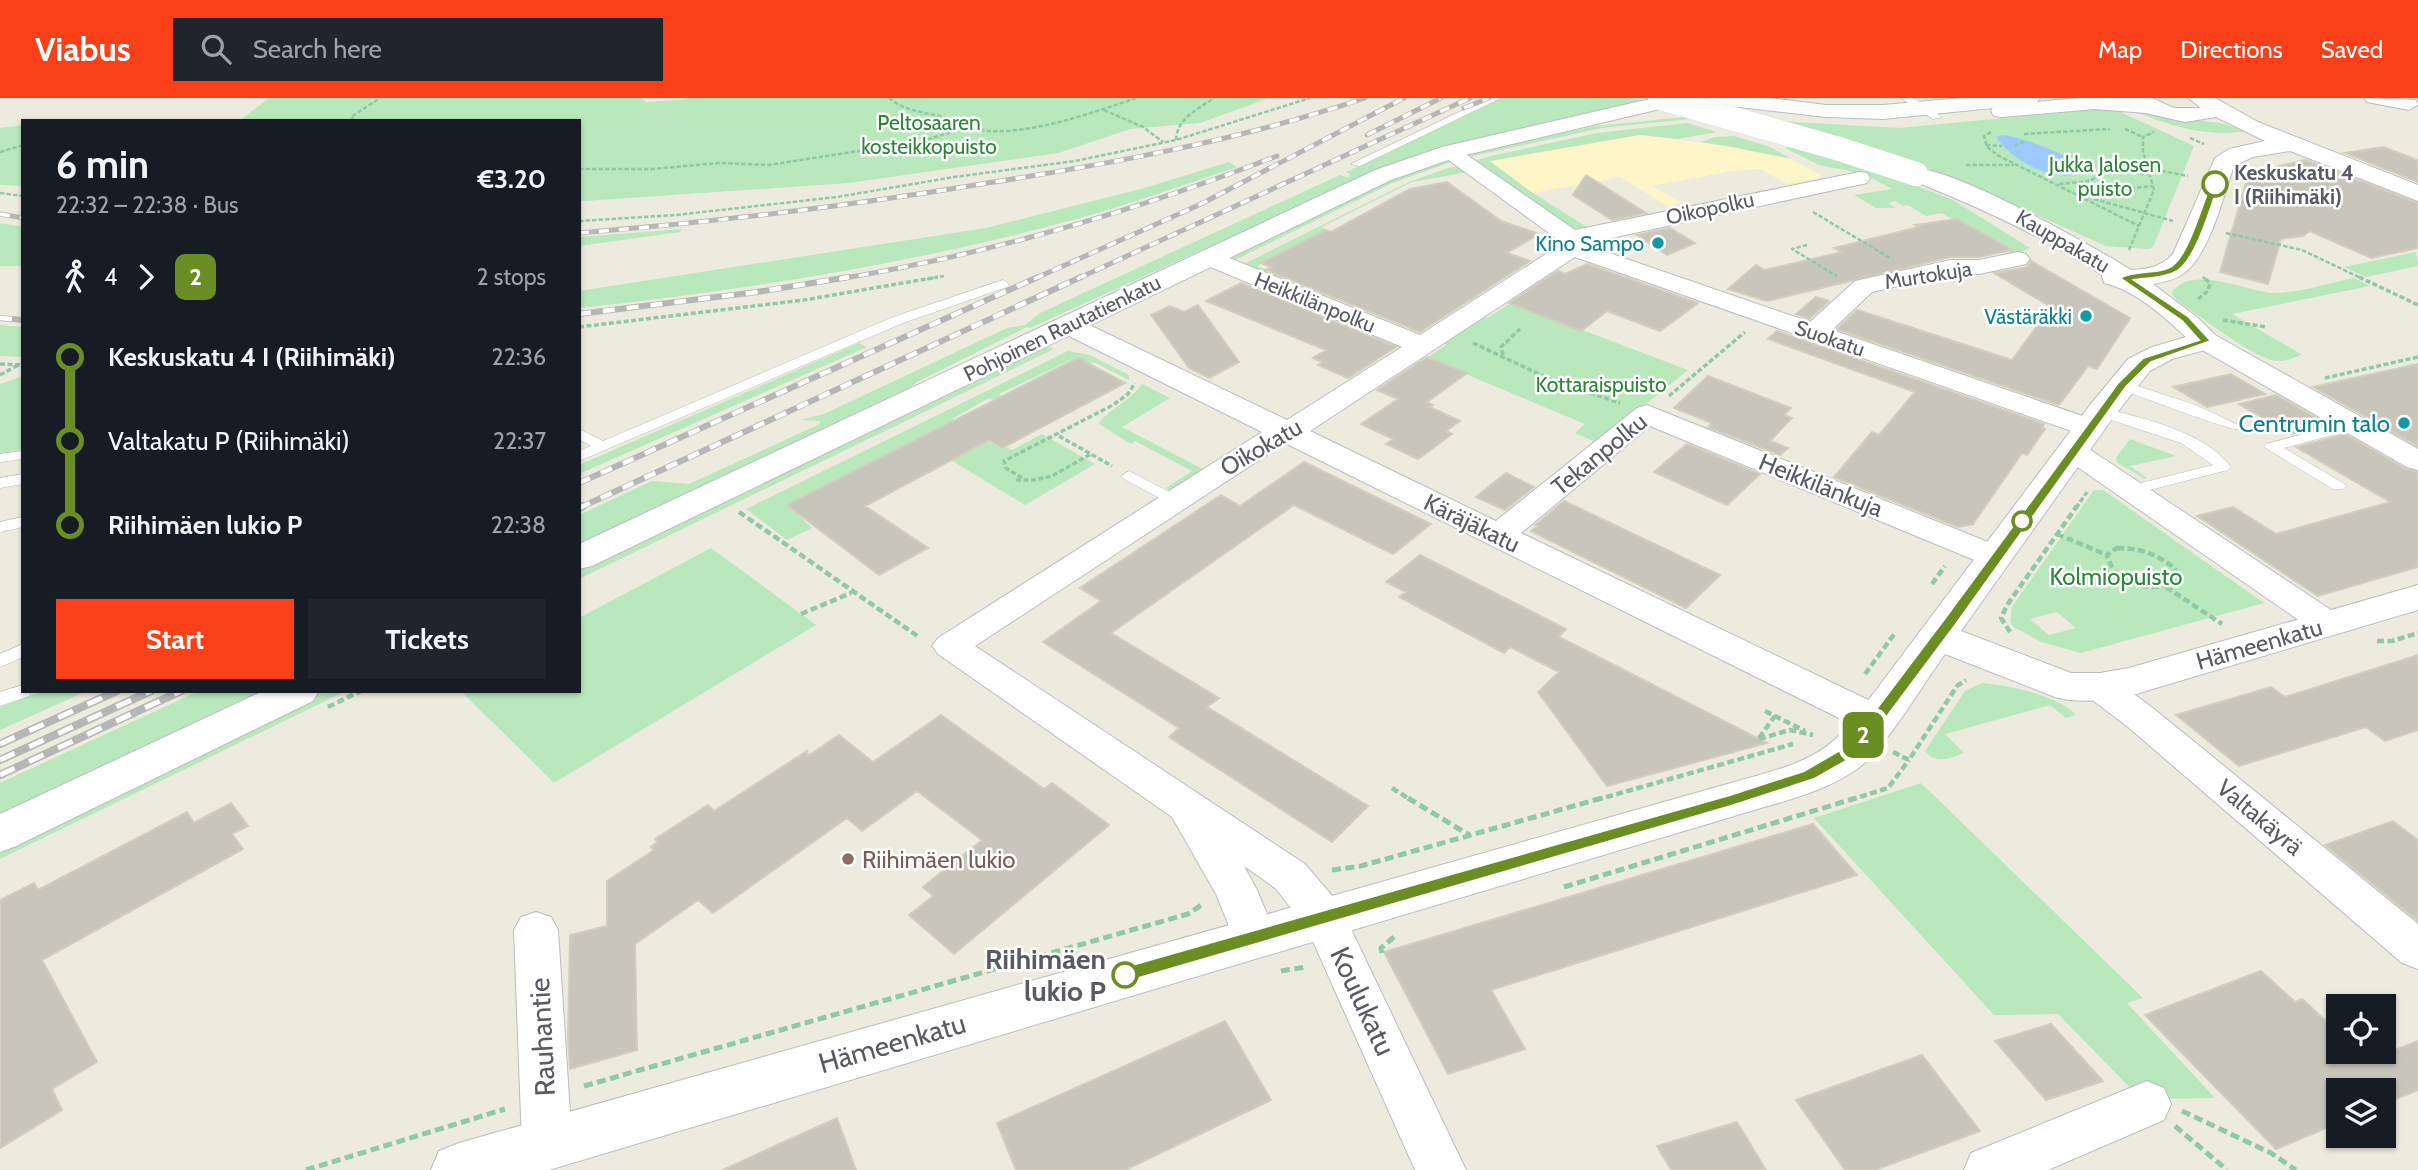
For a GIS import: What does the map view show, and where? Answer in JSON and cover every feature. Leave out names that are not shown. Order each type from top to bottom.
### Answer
[{"type":"street","name":"Kauppakatu","points":[[1660,98],[1836,148],[1916,173],[1944,185],[2114,268],[2164,321],[2212,330],[2353,425],[2418,461]]},
{"type":"street","name":"Pohjoinen Rautatienkatu","points":[[581,557],[1383,174],[1450,152],[1556,127],[1697,113],[1770,109],[1878,118],[1922,108],[2029,98]]},
{"type":"street","points":[[2375,98],[2409,104]]},
{"type":"street","name":"Pohjoinen Rautatienkatu","points":[[1922,108],[2095,103],[2150,118],[2200,104],[2290,144],[2418,194]]},
{"type":"street","points":[[2114,268],[2193,271],[2199,226],[2223,163],[2229,157],[2290,144]]},
{"type":"street","name":"Suokatu","points":[[1450,152],[1572,243],[1763,316],[2096,419],[2117,481],[2328,624]]},
{"type":"street","name":"Oikopolku","points":[[1572,243],[1781,192],[1858,178]]},
{"type":"street","name":"Oikokatu","points":[[950,646],[1268,440],[1288,433],[1572,243]]},
{"type":"street","name":"Heikkilänpolku","points":[[1209,258],[1432,338]]},
{"type":"street","name":"Murtokuja","points":[[1815,332],[1864,286],[2018,259]]},
{"type":"street","name":"Käräjäkatu","points":[[1068,325],[1839,702],[1869,728]]},
{"type":"street","name":"Hämeenkatu","points":[[459,1170],[546,1121],[1255,938],[1731,800],[1811,755],[1848,753],[1945,628],[2096,419],[2147,360],[2212,330]]},
{"type":"street","name":"Tekanpolku","points":[[1498,536],[1647,414]]},
{"type":"street","name":"Heikkilänkuja","points":[[1647,414],[1996,557]]},
{"type":"street","name":"Hämeenkatu","points":[[1945,628],[2044,680],[2069,687],[2100,687],[2129,682],[2418,597]]},
{"type":"street","name":"Koulukatu","points":[[950,646],[1290,876],[1324,917],[1441,1170]]},
{"type":"street","name":"Valtakäyrä","points":[[2100,687],[2418,950]]},
{"type":"street","points":[[0,834],[295,693]]},
{"type":"street","name":"Koulukatu","points":[[1186,808],[1236,890],[1255,938]]},
{"type":"street","name":"Rauhantie","points":[[536,930],[546,1121]]},
{"type":"street","points":[[1989,1170],[2147,1104]]},
{"type":"lane","points":[[1356,164],[1496,98]]},
{"type":"lane","points":[[581,456],[898,320],[1003,284]]},
{"type":"lane","points":[[2096,419],[2191,408],[2233,426]]},
{"type":"lane","points":[[2096,419],[2200,447],[2219,460],[2223,467],[2117,481]]},
{"type":"lane","points":[[2338,486],[2271,447],[2353,425]]},
{"type":"lane","points":[[581,434],[603,447]]},
{"type":"lane","points":[[0,458],[21,455]]},
{"type":"lane","points":[[1129,475],[1174,500]]},
{"type":"lane","points":[[0,483],[21,479]]},
{"type":"lane","points":[[0,527],[21,522]]},
{"type":"lane","points":[[0,661],[21,651]]},
{"type":"lane","points":[[0,699],[21,692]]},
{"type":"path","points":[[352,119],[351,117],[380,98]]},
{"type":"path","points":[[889,98],[916,113],[953,119],[966,128]]},
{"type":"path","points":[[581,169],[652,169],[719,163],[769,165],[922,141],[966,128],[1018,128],[1104,109],[1136,98]]},
{"type":"path","points":[[1176,140],[1175,132],[1179,123],[1214,98]]},
{"type":"path","points":[[581,221],[676,215],[861,194],[954,177],[1075,161],[1176,140],[1310,98]]},
{"type":"path","points":[[1104,109],[1155,133],[1164,143]]},
{"type":"path","points":[[2114,268],[2139,226],[2154,190],[2143,151],[2143,137],[2150,118]]},
{"type":"path","points":[[2119,127],[2143,137]]},
{"type":"path","points":[[2014,132],[2032,134],[2137,128]]},
{"type":"path","points":[[1996,131],[1984,136],[1986,145],[2015,165],[2081,195],[2139,226]]},
{"type":"path","points":[[2014,146],[2032,134]]},
{"type":"path","points":[[1986,145],[2002,146]]},
{"type":"path","points":[[0,152],[21,146]]},
{"type":"path","points":[[1964,165],[2015,165]]},
{"type":"path","points":[[2136,166],[2188,176]]},
{"type":"path","points":[[2058,184],[2093,181],[2101,178],[2105,171],[2149,174]]},
{"type":"path","points":[[2081,195],[2152,186]]},
{"type":"path","points":[[1781,192],[1918,275]]},
{"type":"path","points":[[0,193],[21,196]]},
{"type":"path","points":[[2081,195],[2144,214],[2199,226]]},
{"type":"path","points":[[2222,242],[2225,232],[2302,250],[2418,305]]},
{"type":"path","points":[[1807,245],[1792,249],[1860,290]]},
{"type":"path","points":[[2193,271],[2213,271]]},
{"type":"path","points":[[2193,271],[2210,283],[2208,291],[2196,301]]},
{"type":"path","points":[[581,327],[792,302],[944,276]]},
{"type":"path","name":"Tekanpolku","points":[[1647,414],[1763,316]]},
{"type":"path","points":[[2212,330],[2266,327]]},
{"type":"path","points":[[1503,356],[1501,347],[1520,329]]},
{"type":"path","points":[[1432,338],[1503,356],[1556,382],[1597,394],[1647,414]]},
{"type":"path","points":[[2319,380],[2418,357]]},
{"type":"path","points":[[0,364],[21,365]]},
{"type":"path","points":[[0,375],[21,365]]},
{"type":"path","points":[[1091,454],[1042,480],[1033,481],[1006,468],[1004,461],[1058,436],[1121,400],[1132,389],[1137,376]]},
{"type":"path","points":[[1058,436],[1129,475]]},
{"type":"path","points":[[1016,480],[1022,478]]},
{"type":"path","points":[[2014,635],[2001,618],[2057,534],[2090,487],[2098,483],[2117,481]]},
{"type":"path","points":[[748,504],[736,510],[923,640],[950,646]]},
{"type":"path","points":[[2057,534],[2107,555]]},
{"type":"path","points":[[2118,548],[2127,548],[2160,557],[2175,569],[2178,576],[2176,581],[2166,587],[2152,587],[2128,580],[2110,568],[2107,555],[2118,548]]},
{"type":"path","points":[[2166,587],[2225,626]]},
{"type":"path","points":[[801,614],[852,593]]},
{"type":"path","points":[[1562,887],[1888,788],[1957,686],[1963,681],[1975,679]]},
{"type":"path","points":[[1811,755],[1839,702]]},
{"type":"path","points":[[1765,711],[1775,716],[1811,755]]},
{"type":"path","points":[[1775,716],[1759,739],[1790,730],[1811,755]]},
{"type":"path","points":[[1869,728],[1909,760]]},
{"type":"path","points":[[1290,876],[1361,866],[1796,743],[1811,755]]},
{"type":"path","points":[[1392,788],[1469,836]]},
{"type":"path","points":[[306,1170],[546,1121],[1188,914],[1208,899],[1236,890]]},
{"type":"path","points":[[1382,959],[1381,947],[1390,939],[1402,935]]},
{"type":"path","points":[[2147,1104],[2227,1170]]},
{"type":"path","points":[[2147,1104],[2190,1113],[2271,1153],[2297,1170]]},
{"type":"green space","name":"Peltosaaren kosteikkopuisto","points":[[269,98],[642,98],[646,102],[691,99],[685,98],[1269,98],[1200,123],[1130,129],[1058,153],[849,183],[581,201],[581,119],[242,119]]},
{"type":"green space","points":[[1500,98],[1631,98],[1646,102],[1398,161],[1030,328],[1027,327],[917,382],[904,393],[581,546],[581,514],[652,481],[689,484],[820,424],[820,421],[801,420],[824,414],[1007,328],[1025,325],[1040,313],[1340,175],[1351,175],[1346,172]]},
{"type":"green space","points":[[2125,107],[2220,123],[2246,131],[2199,131],[2154,119]]},
{"type":"green space","name":"Jukka Jalosen puisto","points":[[2101,109],[2116,110],[2194,146],[2153,247],[2148,249],[2106,246],[1942,173],[1777,121],[1899,128]]},
{"type":"green space","points":[[1694,116],[1699,118],[1602,128],[1468,157],[1472,152],[1596,126]]},
{"type":"green space","points":[[1687,123],[1717,132],[1677,139],[1640,135],[1491,162],[1533,193],[1590,229],[1571,228],[1476,163],[1477,160],[1491,156],[1597,133]]},
{"type":"green space","points":[[21,125],[21,186],[0,185],[0,128]]},
{"type":"green space","points":[[1734,136],[1770,147],[1791,159],[1701,142],[1715,137]]},
{"type":"green space","points":[[1794,146],[1894,177],[1953,200],[2030,248],[2013,255],[1993,239],[1942,213],[1926,216],[1895,201],[1888,203],[1896,208],[1876,208],[1854,195],[1892,189],[1864,174],[1819,165],[1785,148]]},
{"type":"green space","points":[[1446,160],[1451,162],[1390,184],[1233,261],[1230,258],[1384,182]]},
{"type":"green space","points":[[1229,162],[1237,167],[1101,212],[908,259],[711,292],[581,308],[581,291],[986,228],[1141,189]]},
{"type":"green space","points":[[1451,167],[1460,167],[1468,172],[1412,182],[1322,227],[1327,230],[1311,238],[1303,248],[1296,245],[1257,266],[1271,272],[1261,276],[1242,265],[1409,182]]},
{"type":"green space","points":[[0,223],[21,227],[21,266],[0,266]]},
{"type":"green space","points":[[682,229],[680,232],[581,246],[581,237]]},
{"type":"green space","points":[[2416,252],[2418,266],[2366,277],[2344,267]]},
{"type":"green space","points":[[2354,278],[2370,286],[2232,314],[2301,354],[2282,361],[2265,358],[2239,344],[2176,300],[2172,293],[2181,284],[2192,280],[2222,282],[2277,293]]},
{"type":"green space","name":"Kottaraispuisto","points":[[1511,303],[1688,370],[1598,443],[1575,433],[1585,424],[1427,358],[1446,345],[1442,340],[1480,316],[1487,318]]},
{"type":"green space","points":[[0,325],[21,327],[21,357],[0,356]]},
{"type":"green space","points":[[859,343],[867,347],[581,473],[581,464]]},
{"type":"green space","points":[[1047,346],[1054,349],[581,578],[581,569]]},
{"type":"green space","points":[[1068,351],[1090,355],[1129,375],[1129,380],[1094,362],[1090,364],[1077,357],[999,394],[1001,396],[992,400],[989,398],[952,419],[1001,449],[1006,447],[1012,450],[1042,434],[1095,464],[1025,505],[916,439],[788,505],[812,528],[787,540],[746,509]]},
{"type":"green space","points":[[21,377],[21,449],[0,453],[0,384]]},
{"type":"green space","points":[[1142,384],[1170,398],[1122,427],[1203,469],[1170,490],[1166,488],[1192,471],[1135,441],[1131,444],[1099,424]]},
{"type":"green space","points":[[2130,439],[2176,456],[2130,466],[2147,478],[2145,479],[2118,463],[2116,458]]},
{"type":"green space","name":"Kolmiopuisto","points":[[2094,490],[2103,490],[2264,603],[2081,653],[2041,642],[2014,627],[2010,622],[2012,607]],"holes":[[[2057,612],[2076,628],[2049,635],[2030,619]]]},
{"type":"green space","points":[[711,548],[816,625],[554,783],[463,693],[581,693],[581,617]]},
{"type":"green space","points":[[1982,683],[2046,697],[2076,715],[2066,718],[2050,705],[1945,734],[1964,753],[1943,759],[1929,755],[1925,751],[1965,691]]},
{"type":"green space","points":[[38,693],[83,693],[0,730],[0,707]]},
{"type":"green space","points":[[195,693],[268,693],[0,820],[0,783]]},
{"type":"green space","points":[[322,693],[342,693],[0,859],[0,848]]},
{"type":"green space","points":[[1921,783],[2143,998],[2127,1003],[2215,1098],[2141,1099],[2058,1014],[1994,1015],[1814,818]]},
{"type":"sand","points":[[1640,135],[1727,146],[1791,159],[1821,175],[1819,178],[1788,184],[1760,169],[1732,171],[1652,186],[1682,203],[1669,207],[1620,177],[1533,193],[1490,161]]},
{"type":"water","points":[[2002,135],[2034,143],[2060,154],[2080,165],[2084,171],[2061,175],[2036,169],[2003,146],[1996,137]]},
{"type":"building","points":[[2383,147],[2418,160],[2418,182],[2345,153]]},
{"type":"building","points":[[2305,160],[2418,203],[2418,248],[2371,258],[2310,231],[2303,236],[2281,239],[2268,284],[2220,272],[2249,173]]},
{"type":"building","points":[[1586,175],[1646,213],[1612,220],[1573,195]]},
{"type":"building","points":[[1447,182],[1501,221],[1539,234],[1507,253],[1530,261],[1420,332],[1266,270],[1272,267],[1261,263],[1326,230],[1331,232],[1410,189]]},
{"type":"building","points":[[1957,219],[2012,250],[1979,257],[1950,257],[1767,301],[1728,289],[1756,265],[1765,270],[1842,252],[1834,248],[1919,227],[1915,225]]},
{"type":"building","points":[[1670,228],[1695,243],[1667,255],[1637,235]]},
{"type":"building","points":[[2031,261],[2130,318],[2097,369],[2088,366],[2059,405],[1837,329],[1857,310],[2012,360],[2051,307],[1994,273],[2027,267]]},
{"type":"building","points":[[1587,264],[1698,303],[1660,331],[1607,311],[1581,331],[1509,303],[1558,271],[1565,274]]},
{"type":"building","points":[[1241,283],[1396,347],[1348,378],[1318,365],[1322,362],[1313,358],[1326,350],[1206,301]]},
{"type":"building","points":[[1816,297],[1829,301],[1809,319],[1796,314]]},
{"type":"building","points":[[1198,305],[1239,362],[1209,378],[1189,368],[1151,315],[1170,306],[1184,312]]},
{"type":"building","points":[[1777,331],[2044,424],[2042,428],[2045,429],[2027,455],[2022,453],[1973,524],[1958,527],[1834,477],[1872,432],[1879,435],[1915,392],[1768,339]]},
{"type":"building","points":[[1427,357],[1467,373],[1427,402],[1433,405],[1430,407],[1460,421],[1446,431],[1452,434],[1418,459],[1386,444],[1393,439],[1361,424],[1398,399],[1377,390]]},
{"type":"building","points":[[1078,358],[1125,383],[1002,448],[989,440],[865,506],[928,548],[879,575],[787,505]]},
{"type":"building","points":[[2418,364],[2418,446],[2313,387]]},
{"type":"building","points":[[2231,374],[2265,394],[2207,407],[2173,387]]},
{"type":"building","points":[[1708,376],[1791,408],[1784,415],[1792,418],[1770,441],[1788,448],[1780,455],[1708,427],[1712,423],[1674,408]]},
{"type":"building","points":[[2276,395],[2328,425],[2292,434],[2239,404]]},
{"type":"building","points":[[2345,434],[2406,469],[2418,472],[2418,567],[2318,596],[2197,516],[2233,507],[2276,534],[2390,502],[2296,447]]},
{"type":"building","points":[[1687,444],[1760,474],[1727,505],[1654,472]]},
{"type":"building","points":[[1304,462],[1431,524],[1393,554],[1294,505],[1111,633],[1219,698],[1207,707],[1368,806],[1332,842],[1169,737],[1179,728],[1043,642],[1101,601],[1080,588],[1221,495],[1240,506]]},
{"type":"building","points":[[1506,473],[1534,487],[1505,510],[1476,497]]},
{"type":"building","points":[[1564,501],[1720,575],[1686,608],[1531,531]]},
{"type":"building","points":[[1420,555],[1566,629],[1559,637],[1767,743],[1607,786],[1538,692],[1559,672],[1510,647],[1504,653],[1399,597],[1406,592],[1386,582]]},
{"type":"building","points":[[2418,655],[2418,730],[2385,741],[2366,727],[2239,766],[2176,715],[2271,687],[2285,697]]},
{"type":"building","points":[[941,715],[1044,789],[1052,783],[1109,825],[954,954],[909,915],[933,896],[923,887],[982,840],[917,791],[862,831],[847,818],[713,913],[698,900],[635,944],[637,1050],[570,1069],[570,935],[607,926],[607,881],[654,850],[651,847],[658,842],[655,839],[708,805],[714,811],[807,751],[808,756],[839,735],[873,762]]},
{"type":"building","points":[[231,803],[248,826],[232,834],[243,849],[42,960],[97,1062],[52,1089],[62,1110],[0,1148],[0,900],[34,883],[38,890],[187,812],[194,823]]},
{"type":"building","points":[[2393,821],[2418,840],[2418,921],[2325,845]]},
{"type":"building","points":[[1813,824],[1857,875],[1491,990],[1525,1049],[1448,1074],[1384,952]]},
{"type":"building","points":[[2261,971],[2295,1002],[2302,999],[2326,1021],[2326,1064],[2396,1064],[2396,1050],[2418,1041],[2418,1090],[2396,1099],[2396,1078],[2326,1078],[2326,1128],[2276,1149],[2145,1015]]},
{"type":"building","points":[[1225,1021],[1271,1100],[1125,1170],[1016,1170],[997,1123]]},
{"type":"building","points":[[2051,1024],[2103,1081],[2046,1100],[1995,1041]]},
{"type":"building","points":[[1922,1055],[1980,1131],[1875,1170],[1845,1170],[1796,1100]]},
{"type":"building","points":[[837,1118],[856,1170],[723,1170],[777,1145]]},
{"type":"building","points":[[1737,1122],[1766,1170],[1671,1170],[1657,1146]]},
{"type":"railway","points":[[581,233],[787,212],[1041,174],[1228,137],[1365,98]]},
{"type":"railway","points":[[1034,279],[1201,204],[1404,98]]},
{"type":"railway","points":[[1367,135],[1441,98]]},
{"type":"railway","points":[[1077,279],[1470,98]]},
{"type":"railway","points":[[1464,108],[1489,98]]},
{"type":"railway","points":[[839,279],[951,257],[1061,229],[1170,195],[1277,156]]},
{"type":"railway","points":[[0,214],[21,218]]},
{"type":"railway","points":[[581,314],[757,292],[849,277]]},
{"type":"railway","points":[[581,482],[1038,277]]},
{"type":"railway","points":[[581,507],[1081,277]]},
{"type":"railway","points":[[0,318],[21,320]]},
{"type":"railway","points":[[0,744],[113,693]]},
{"type":"railway","points":[[0,760],[147,693]]},
{"type":"railway","points":[[0,775],[177,693]]},
{"type":"bus line","name":"2","points":[[1125,975],[1731,800],[1809,775],[1848,753],[1951,620],[2101,412],[2139,365],[2162,353],[2206,341],[2186,319],[2125,278],[2171,271],[2179,266],[2189,250],[2215,184]]},
{"type":"place","name":"Keskuskatu 4 I (Riihimäki)","points":[[2215,184]]},
{"type":"place","name":"Kino Sampo","points":[[1658,243]]},
{"type":"place","name":"Västäräkki","points":[[2086,316]]},
{"type":"place","name":"Centrumin talo","points":[[2404,423]]},
{"type":"place","name":"Riihimäen lukio","points":[[848,859]]},
{"type":"place","name":"Riihimäen lukio P","points":[[1125,975]]}]
